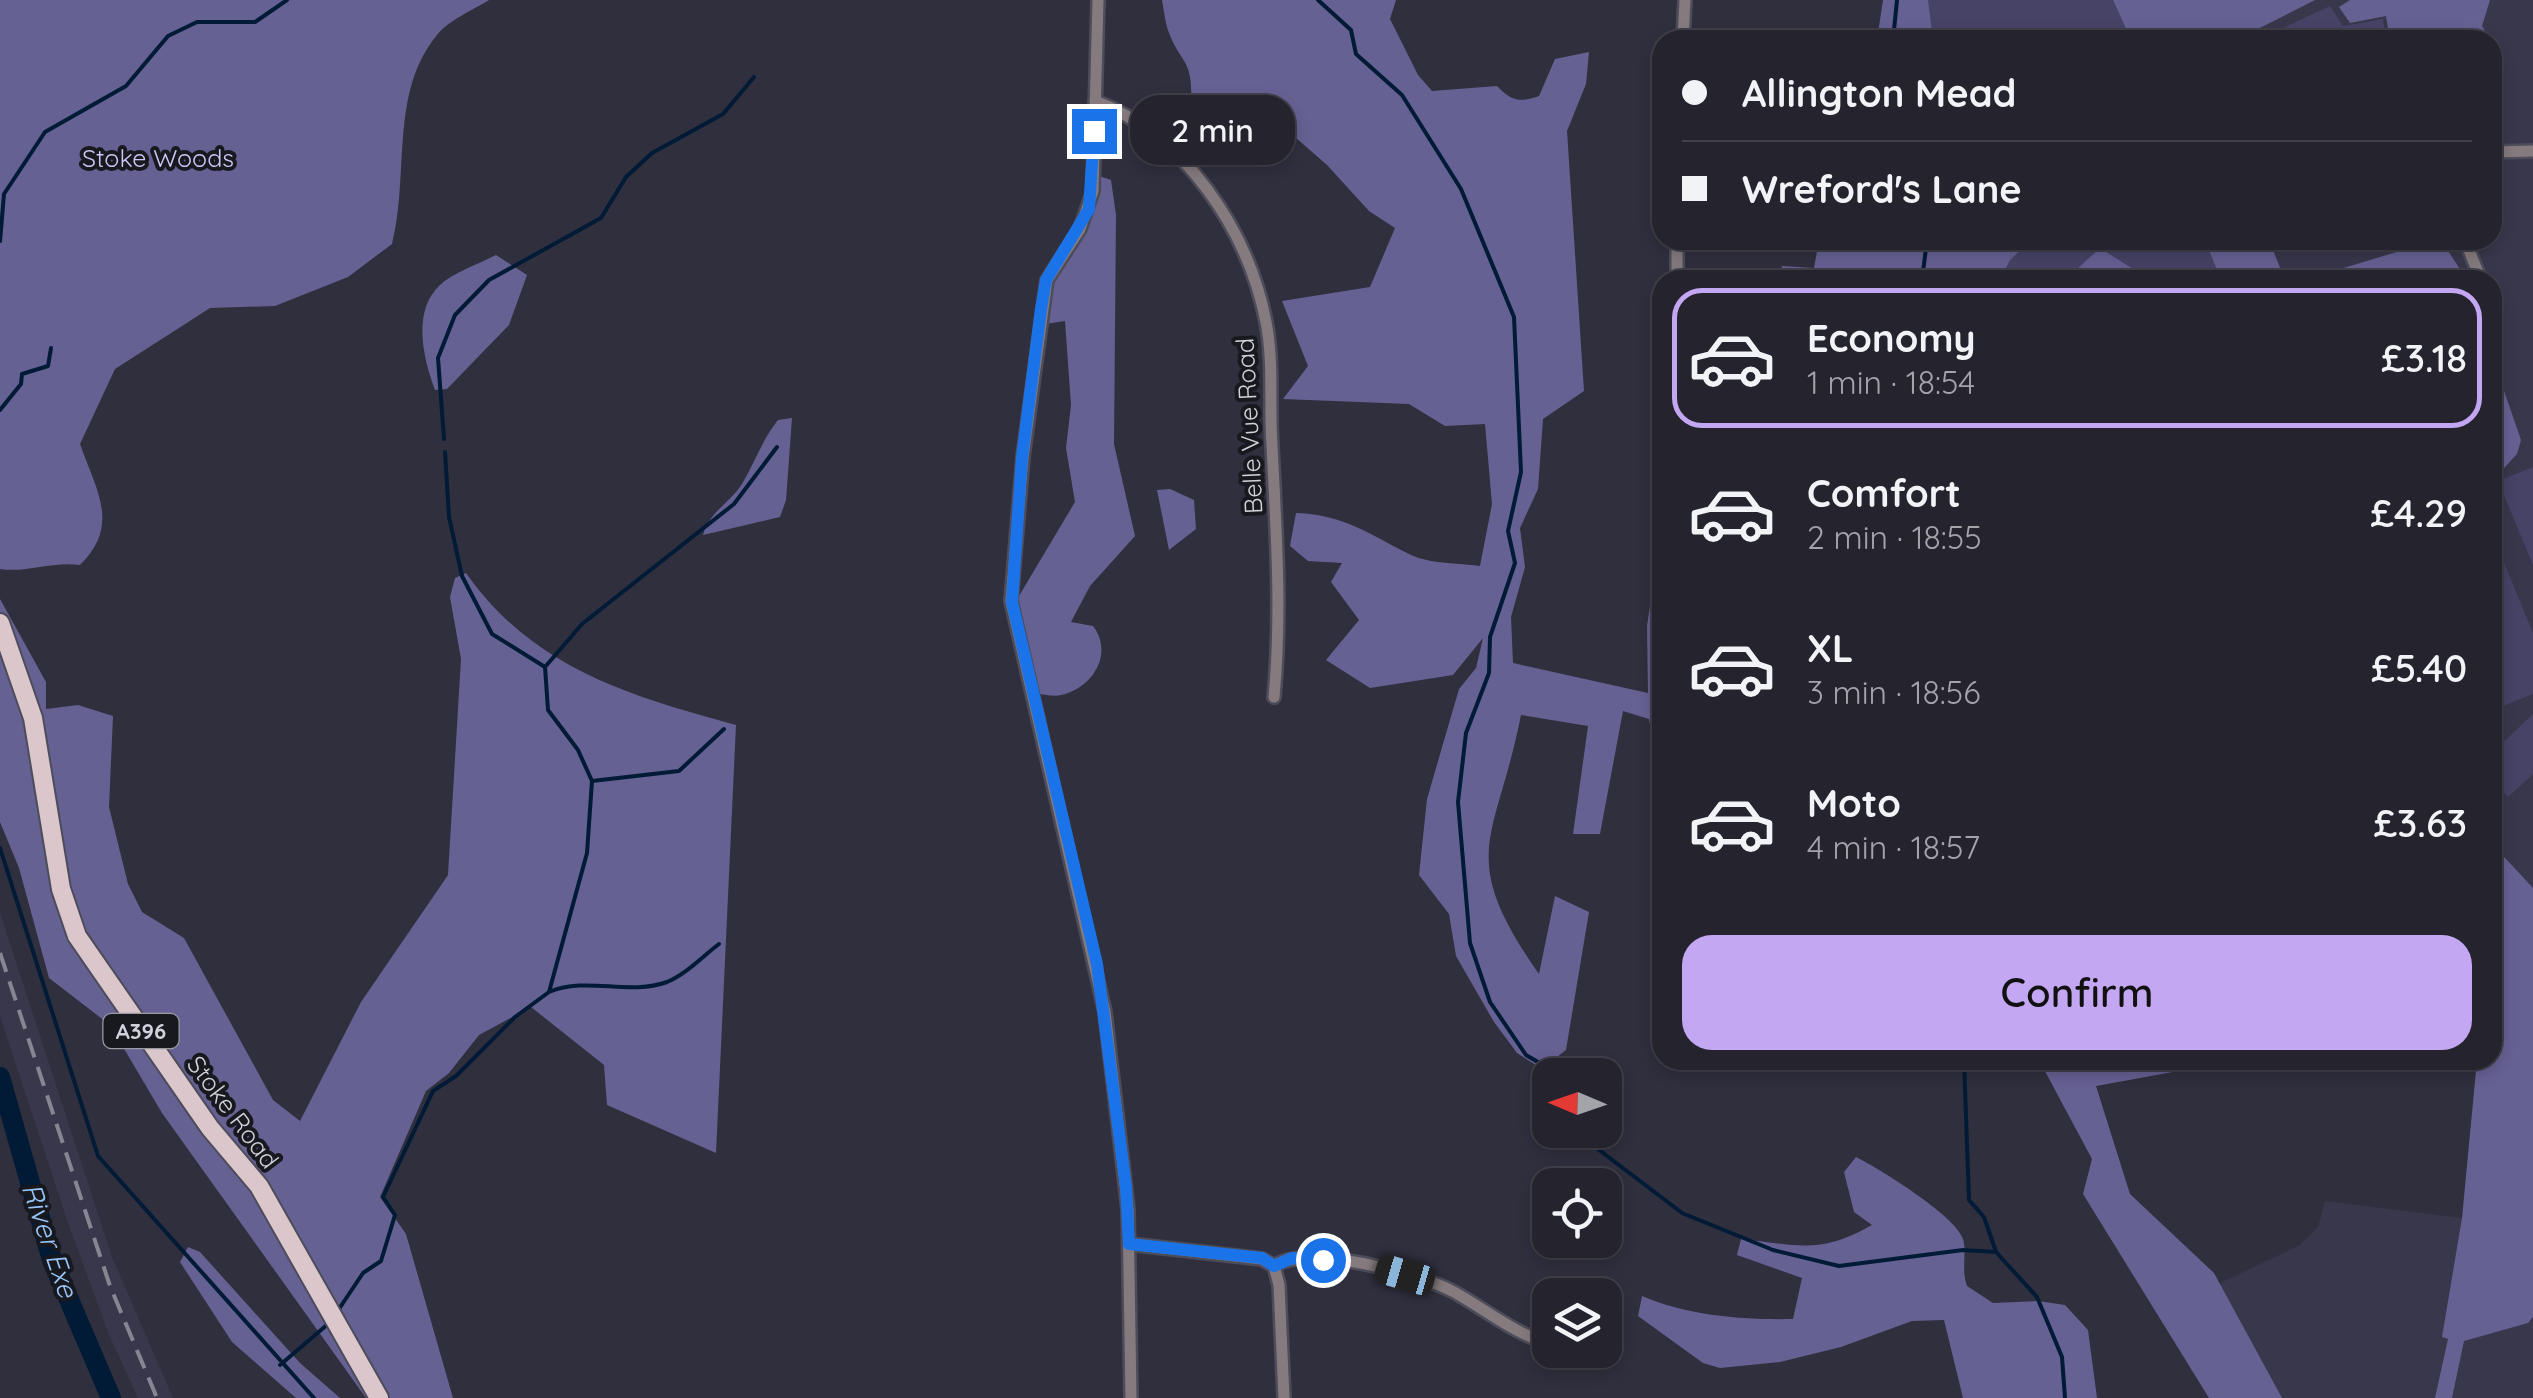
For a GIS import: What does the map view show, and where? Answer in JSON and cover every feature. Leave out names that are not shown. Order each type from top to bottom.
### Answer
[{"type":"main road","name":"Stoke Road","points":[[0,623],[33,718],[61,889],[77,936],[210,1128],[259,1186],[379,1398]]},
{"type":"street","points":[[1098,0],[1089,209],[1046,280],[1022,457],[1012,602],[1097,964],[1126,1187],[1130,1398]]},
{"type":"street","points":[[1684,30],[1686,0]]},
{"type":"street","name":"Belle Vue Road","points":[[1095,102],[1118,110],[1161,139],[1191,169],[1223,214],[1260,298],[1272,367],[1280,589],[1274,697]]},
{"type":"street","points":[[2502,152],[2533,152]]},
{"type":"street","points":[[1129,1244],[1262,1258],[1274,1266],[1279,1285],[1284,1398]]},
{"type":"street","points":[[1274,1266],[1292,1258],[1350,1262],[1428,1281],[1454,1292],[1508,1328],[1532,1337]]},
{"type":"shaded area","points":[[1887,0],[2113,0],[2126,30],[1888,30]]},
{"type":"shaded area","points":[[2198,0],[2533,0],[2533,1398],[2242,1398],[2216,1285],[2300,1245],[2318,1227],[2325,1201],[2462,1218],[2493,1202],[2493,1070],[2502,1070],[2502,270],[2280,270],[2273,250],[2502,250],[2502,30],[2176,30]]},
{"type":"shaded area","points":[[2330,6],[2343,26],[2383,19],[2385,30],[2278,30]]},
{"type":"shaded area","points":[[1916,250],[2210,250],[2218,270],[1916,270]]},
{"type":"shaded area","points":[[2533,467],[2533,565],[2502,491],[2502,479]]},
{"type":"shaded area","points":[[2502,558],[2533,633],[2533,694],[2502,706]]},
{"type":"shaded area","points":[[2533,714],[2533,774],[2508,797],[2502,791],[2502,743]]},
{"type":"shaded area","points":[[0,913],[112,1257],[173,1398],[138,1398],[109,1335],[67,1220],[0,1016]]},
{"type":"green space","name":"Stoke Woods","points":[[0,0],[489,0],[437,35],[412,82],[392,244],[348,277],[275,306],[210,308],[115,369],[80,444],[98,492],[102,521],[100,536],[80,565],[0,569]]},
{"type":"green space","points":[[1162,0],[1396,0],[1390,19],[1418,75],[1432,91],[1497,86],[1521,100],[1539,96],[1555,59],[1589,52],[1586,84],[1567,131],[1584,391],[1543,419],[1538,489],[1520,528],[1525,567],[1511,617],[1513,663],[1648,693],[1647,626],[1652,592],[1652,736],[1649,719],[1623,711],[1600,834],[1573,834],[1588,726],[1521,715],[1489,847],[1497,901],[1539,974],[1555,896],[1589,912],[1566,1050],[1556,1058],[1532,1058],[1532,1063],[1517,1053],[1456,956],[1449,914],[1419,875],[1427,799],[1459,689],[1476,668],[1483,638],[1453,675],[1370,688],[1326,660],[1359,620],[1331,582],[1342,563],[1308,561],[1290,546],[1296,513],[1329,517],[1419,558],[1480,566],[1492,504],[1485,424],[1445,426],[1409,404],[1283,399],[1308,366],[1282,301],[1370,287],[1395,228],[1369,211],[1327,165],[1280,124],[1224,115],[1191,101],[1188,69],[1169,33]]},
{"type":"green space","points":[[1883,0],[1928,0],[1932,30],[1878,30]]},
{"type":"green space","points":[[2113,0],[2315,0],[2256,30],[2126,30]]},
{"type":"green space","points":[[2350,0],[2490,0],[2482,26],[2485,30],[2388,30],[2386,16],[2350,23],[2339,7]]},
{"type":"green space","points":[[1096,175],[1111,180],[1116,215],[1114,444],[1135,536],[1090,586],[1071,622],[1093,626],[1099,636],[1101,658],[1097,668],[1072,691],[1058,696],[1036,694],[1016,601],[1075,502],[1066,448],[1071,405],[1065,321],[1045,324],[1050,289],[1092,214]]},
{"type":"green space","points":[[1817,250],[2020,250],[2005,270],[1781,270],[1782,266],[1814,268]]},
{"type":"green space","points":[[2098,250],[2103,250],[2134,270],[2076,270]]},
{"type":"green space","points":[[2209,250],[2273,250],[2281,270],[2217,270]]},
{"type":"green space","points":[[2403,250],[2448,250],[2460,270],[2337,270]]},
{"type":"green space","points":[[496,255],[527,275],[509,325],[447,389],[435,390],[422,336],[425,309],[440,285]]},
{"type":"green space","points":[[2502,385],[2521,440],[2517,454],[2502,470]]},
{"type":"green space","points":[[792,418],[786,500],[780,517],[703,535],[710,520],[742,484],[778,420]]},
{"type":"green space","points":[[1170,489],[1194,500],[1196,529],[1169,550],[1157,490]]},
{"type":"green space","points":[[466,573],[492,606],[521,633],[586,674],[658,702],[736,725],[716,1153],[607,1105],[604,1065],[531,1007],[479,1035],[449,1073],[426,1091],[380,1197],[406,1234],[453,1398],[366,1398],[162,1113],[110,1025],[49,978],[19,868],[0,822],[0,599],[46,682],[46,709],[78,705],[113,716],[109,807],[128,884],[142,912],[184,938],[273,1100],[300,1121],[361,1002],[448,875],[461,659],[450,597],[455,578]]},
{"type":"green space","points":[[2502,855],[2533,888],[2533,1317],[2528,1323],[2464,1341],[2452,1398],[2435,1398],[2448,1339],[2442,1337],[2462,1218],[2476,1070],[2502,1070]]},
{"type":"green space","points":[[2044,1070],[2184,1070],[2096,1086],[2130,1194],[2214,1273],[2282,1398],[2209,1398],[2083,1194],[2092,1159]]},
{"type":"green space","points":[[1856,1157],[1915,1193],[1957,1229],[1964,1244],[1967,1286],[1993,1303],[2038,1301],[2065,1305],[2088,1330],[2097,1398],[1963,1398],[1944,1320],[1912,1321],[1841,1347],[1780,1362],[1720,1368],[1703,1363],[1638,1316],[1642,1296],[1716,1315],[1793,1319],[1802,1278],[1737,1255],[1741,1239],[1808,1246],[1837,1241],[1872,1225],[1854,1212],[1844,1172]]},
{"type":"green space","points":[[188,1247],[200,1252],[300,1363],[340,1398],[296,1398],[232,1342],[180,1262]]},
{"type":"waterway","points":[[0,241],[4,194],[45,132],[126,86],[168,36],[197,22],[255,22],[287,0]]},
{"type":"waterway","points":[[1318,0],[1351,30],[1356,54],[1402,95],[1461,189],[1514,317],[1521,472],[1508,531],[1515,563],[1490,637],[1489,673],[1466,733],[1458,802],[1470,943],[1490,1002],[1532,1059]]},
{"type":"waterway","points":[[1894,30],[1897,0]]},
{"type":"waterway","points":[[444,439],[438,358],[455,315],[489,280],[601,218],[626,177],[652,153],[723,114],[754,77]]},
{"type":"waterway","points":[[1923,270],[1926,250]]},
{"type":"waterway","points":[[0,410],[21,384],[22,374],[48,366],[51,348]]},
{"type":"waterway","points":[[337,1312],[363,1273],[381,1261],[395,1215],[383,1197],[433,1091],[456,1076],[515,1017],[549,992],[587,853],[592,781],[578,750],[548,710],[545,667],[582,624],[734,504],[777,447]]},
{"type":"waterway","points":[[445,452],[449,517],[462,576],[492,634],[545,667]]},
{"type":"waterway","points":[[592,781],[679,771],[724,729]]},
{"type":"waterway","points":[[0,848],[98,1156],[314,1398]]},
{"type":"waterway","points":[[549,992],[578,986],[637,987],[667,982],[719,944]]},
{"type":"waterway","points":[[1964,1070],[1969,1200],[1984,1217],[1996,1252],[2037,1297],[2062,1357],[2065,1398]]},
{"type":"waterway","name":"River Exe","points":[[0,1077],[52,1260],[111,1398]]},
{"type":"waterway","points":[[1597,1148],[1682,1213],[1773,1250],[1839,1266],[1963,1250],[1996,1252]]},
{"type":"waterway","points":[[280,1365],[328,1324]]},
{"type":"railway","points":[[0,953],[110,1286],[157,1398]]},
{"type":"route","points":[[1094,131],[1089,209],[1080,230],[1046,280],[1022,457],[1012,602],[1017,638],[1097,964],[1126,1187],[1129,1244],[1262,1258],[1274,1266],[1292,1258],[1323,1260]]}]
